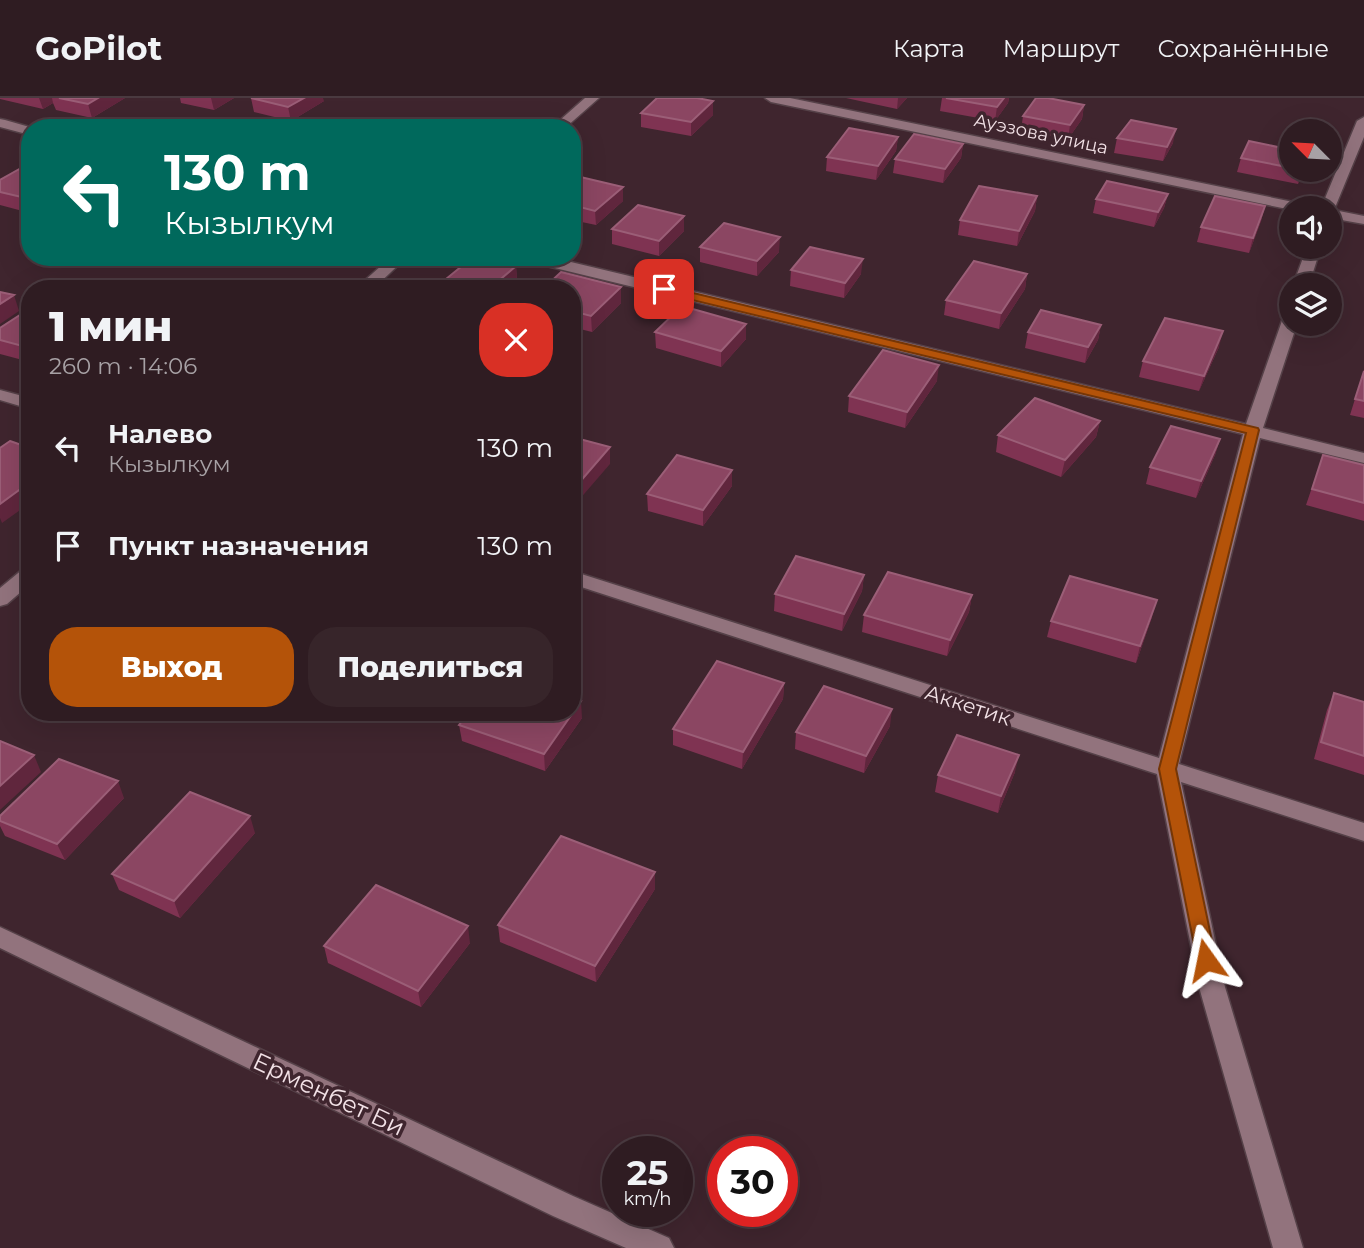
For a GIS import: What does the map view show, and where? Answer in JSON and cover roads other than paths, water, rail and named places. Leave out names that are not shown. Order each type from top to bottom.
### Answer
[{"type":"street","points":[[567,119],[593,98]]},
{"type":"street","name":"Ауэзова улица","points":[[771,98],[1279,203]]},
{"type":"street","points":[[1333,196],[1364,121]]},
{"type":"street","points":[[0,123],[21,129]]},
{"type":"street","points":[[1342,216],[1364,220]]},
{"type":"street","points":[[373,280],[390,266]]},
{"type":"street","points":[[568,266],[1364,458]]},
{"type":"street","points":[[1285,336],[1253,430],[1167,769],[1212,987],[1287,1248]]},
{"type":"street","points":[[0,395],[21,401]]},
{"type":"street","name":"Аккетик","points":[[581,580],[1364,832]]},
{"type":"street","points":[[0,599],[21,581]]},
{"type":"street","name":"Ерменбет Би","points":[[0,937],[563,1206],[659,1248]]}]
